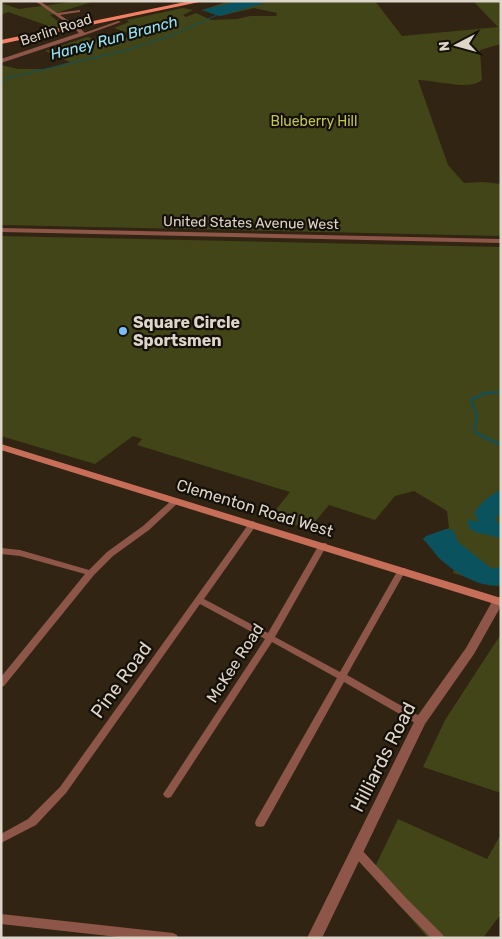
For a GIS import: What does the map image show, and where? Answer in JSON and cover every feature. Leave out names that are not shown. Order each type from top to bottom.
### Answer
[{"type":"main road","points":[[1,42],[201,1]]},
{"type":"main road","name":"Clementon Road West","points":[[1,446],[500,601]]},
{"type":"street","points":[[37,1],[84,34]]},
{"type":"street","points":[[57,14],[79,11]]},
{"type":"street","name":"Berlin Road","points":[[1,61],[119,22]]},
{"type":"street","name":"United States Avenue West","points":[[1,230],[501,241]]},
{"type":"street","points":[[1,684],[91,573],[110,554],[146,528],[176,501]]},
{"type":"street","name":"Pine Road","points":[[1,839],[32,822],[63,790],[253,524]]},
{"type":"street","name":"McKee Road","points":[[168,794],[270,638],[323,545]]},
{"type":"street","points":[[1,551],[20,552],[91,573]]},
{"type":"street","points":[[260,823],[402,570]]},
{"type":"street","points":[[200,600],[420,721]]},
{"type":"street","name":"Hilliards Road","points":[[314,938],[420,721],[470,651],[500,601]]},
{"type":"street","points":[[357,852],[439,938]]},
{"type":"street","points":[[1,920],[173,938]]},
{"type":"green space","points":[[78,1],[95,1],[50,15],[63,26],[51,29],[46,25],[8,12],[1,15],[1,3],[19,9]]},
{"type":"green space","name":"Blueberry Hill","points":[[229,1],[375,1],[402,36],[498,27],[473,1],[501,1],[501,44],[480,50],[482,80],[469,85],[460,85],[418,80],[448,165],[464,183],[483,182],[501,184],[501,236],[1,225],[1,65],[18,69],[45,69],[70,62],[45,51],[87,37],[114,43],[134,35],[114,28],[129,22],[127,20],[183,8],[193,10],[183,15],[186,17],[196,13],[211,20],[237,19],[250,16],[276,16],[277,13],[254,8],[220,16],[202,10]]},
{"type":"green space","points":[[1,236],[501,247],[501,587],[453,573],[454,569],[423,539],[449,528],[447,511],[414,491],[395,496],[375,520],[329,505],[309,529],[270,517],[290,492],[137,445],[142,439],[133,436],[95,464],[1,436]]},
{"type":"green space","points":[[501,634],[501,793],[423,767],[445,720]]},
{"type":"green space","points":[[398,819],[487,859],[501,834],[501,914],[483,938],[428,938],[372,873]]},
{"type":"water","points":[[238,1],[268,2],[220,16],[202,10]]},
{"type":"water","points":[[501,489],[501,512],[495,519],[501,526],[501,539],[473,531],[469,528],[468,519],[479,522],[475,511],[486,499]]},
{"type":"water","points":[[446,529],[453,530],[458,542],[491,568],[497,568],[501,564],[501,585],[493,586],[467,578],[438,557],[423,539],[426,536]]},
{"type":"waterway","name":"Haney Run Branch","points":[[1,84],[7,78],[127,50],[173,35],[217,15]]},
{"type":"waterway","points":[[501,392],[485,393],[471,400],[477,416],[474,428],[476,433],[501,445]]},
{"type":"place","name":"Square Circle Sportsmen","points":[[123,331]]}]
